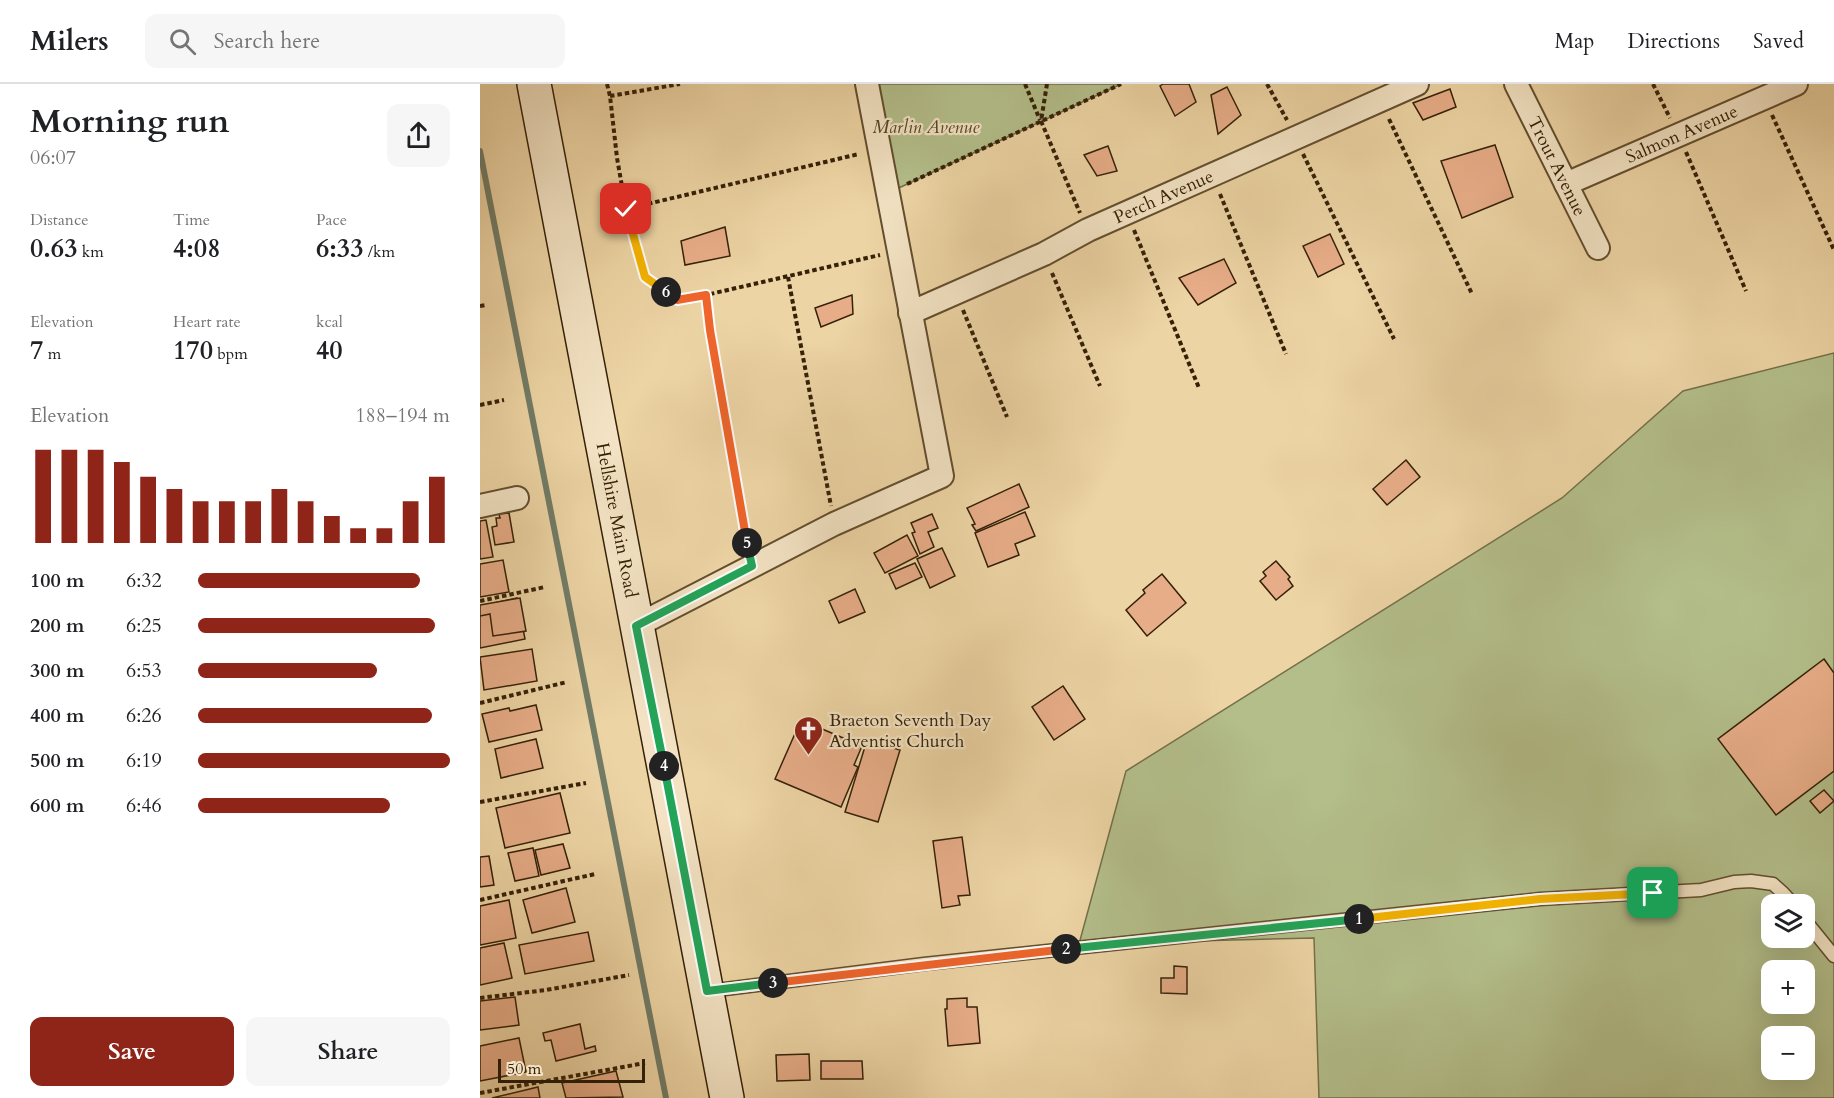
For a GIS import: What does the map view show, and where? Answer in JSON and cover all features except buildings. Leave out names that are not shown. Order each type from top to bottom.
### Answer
[{"type":"main road","name":"Hellshire Main Road","points":[[534,84],[727,1098]]},
{"type":"street","points":[[636,626],[834,524],[942,477],[867,84]]},
{"type":"street","name":"Perch Avenue","points":[[910,313],[1044,254],[1088,230],[1417,84]]},
{"type":"street","name":"Trout Avenue","points":[[1516,84],[1598,248]]},
{"type":"street","name":"Salmon Avenue","points":[[1566,183],[1796,84]]},
{"type":"street","points":[[480,506],[517,498]]},
{"type":"lane","points":[[707,991],[936,963],[1540,899],[1701,890],[1734,882],[1751,881],[1773,884],[1784,894]]},
{"type":"lane","points":[[1815,933],[1834,956]]},
{"type":"path","points":[[606,84],[610,96],[626,209],[645,277],[677,300],[898,251]]},
{"type":"path","points":[[610,96],[680,84]]},
{"type":"path","points":[[1025,84],[1088,230]]},
{"type":"path","points":[[1041,121],[1047,84]]},
{"type":"path","points":[[888,193],[1121,84]]},
{"type":"path","points":[[1267,84],[1394,339]]},
{"type":"path","points":[[1653,84],[1678,135],[1746,291]]},
{"type":"path","points":[[1764,98],[1834,250]]},
{"type":"path","points":[[1380,100],[1472,294]]},
{"type":"path","points":[[626,209],[880,148]]},
{"type":"path","points":[[1213,176],[1286,354]]},
{"type":"path","points":[[1128,214],[1199,388]]},
{"type":"path","points":[[1044,254],[1100,386]]},
{"type":"path","points":[[788,277],[834,524]]},
{"type":"path","points":[[956,292],[1008,417]]},
{"type":"path","points":[[706,295],[710,330],[752,566]]},
{"type":"path","points":[[480,306],[486,305]]},
{"type":"path","points":[[480,405],[504,400]]},
{"type":"path","points":[[480,601],[545,586]]},
{"type":"path","points":[[480,703],[567,682]]},
{"type":"path","points":[[480,802],[586,783]]},
{"type":"path","points":[[480,900],[595,874]]},
{"type":"path","points":[[480,999],[629,975]]},
{"type":"path","points":[[480,1093],[645,1063]]},
{"type":"green space","name":"Marlin Avenue","points":[[877,84],[1121,84],[888,193]]},
{"type":"green space","points":[[1834,353],[1834,1098],[1319,1098],[1314,938],[1079,944],[1126,771],[1562,498],[1683,391]]},
{"type":"waterway","points":[[480,151],[666,1098]]},
{"type":"place","name":"Braeton Seventh Day Adventist Church","points":[[808,756]]},
{"type":"route","points":[[626,209],[645,277],[677,300],[706,295],[710,330],[752,566],[636,626],[707,991],[924,964],[1540,899],[1653,893]]}]
